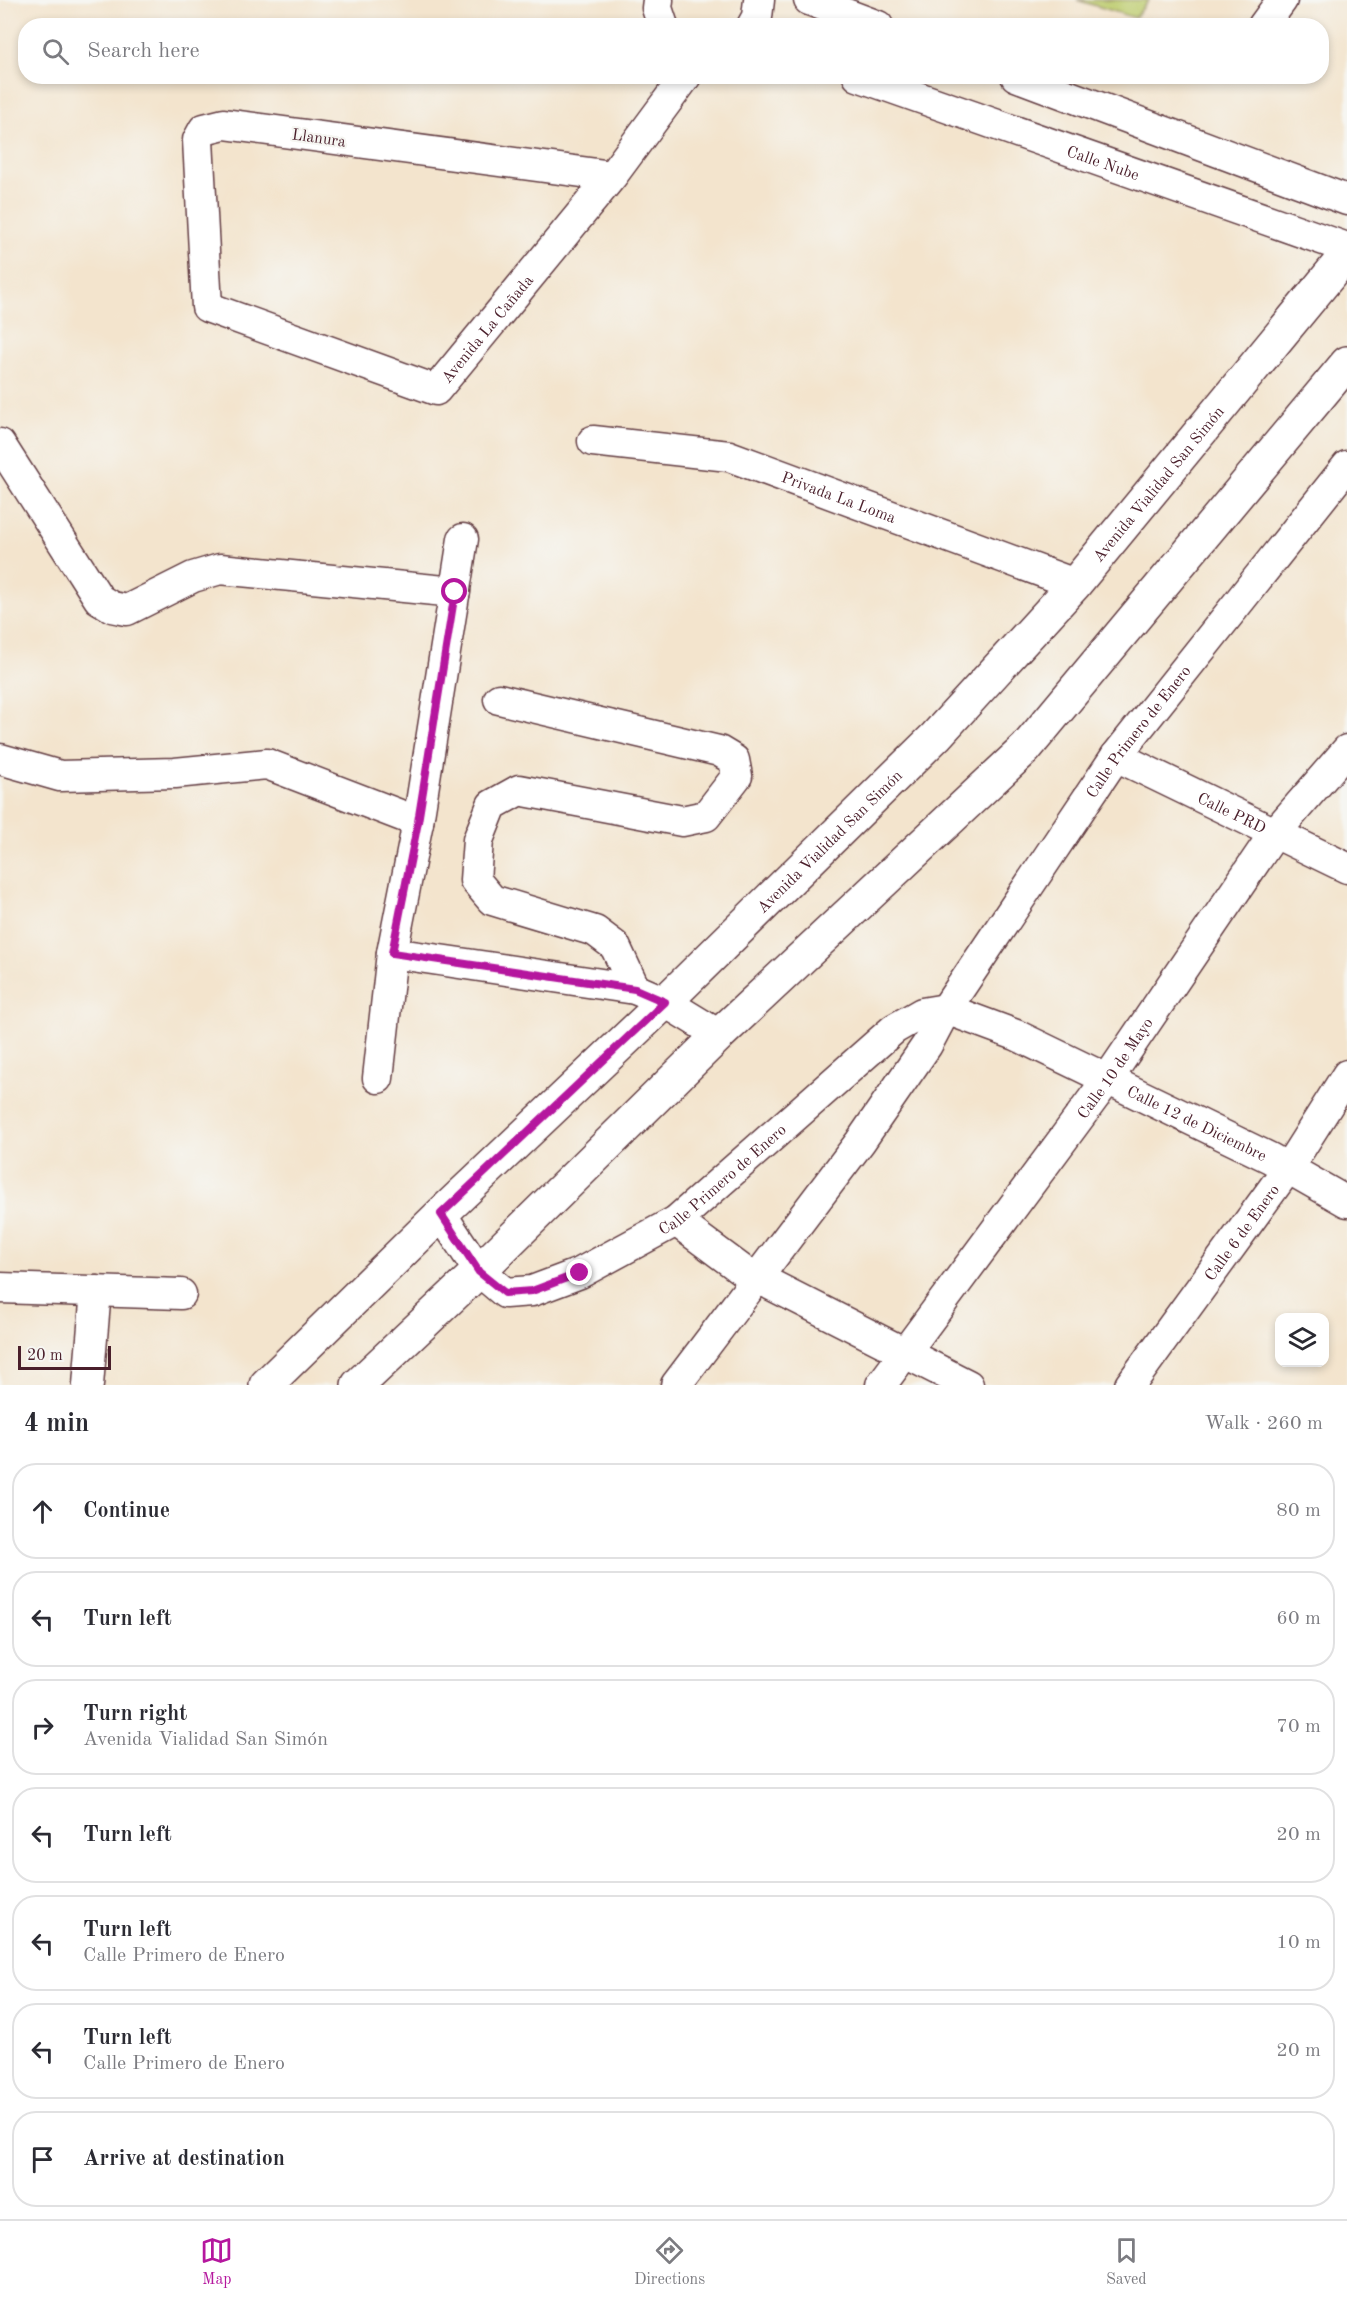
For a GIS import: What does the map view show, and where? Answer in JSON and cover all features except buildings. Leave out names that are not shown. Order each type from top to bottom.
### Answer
[{"type":"main road","name":"Avenida Vialidad San Simón","points":[[266,1385],[441,1214],[665,1002],[936,736],[1075,584],[1347,254]]},
{"type":"main road","points":[[358,1385],[479,1272],[719,1035],[1026,748],[1347,363]]},
{"type":"street","points":[[658,0],[657,8],[660,18]]},
{"type":"street","points":[[756,18],[759,0]]},
{"type":"street","points":[[809,0],[857,18]]},
{"type":"street","points":[[1269,18],[1282,0]]},
{"type":"street","name":"Avenida La Cañada","points":[[207,307],[436,390],[612,176],[680,84]]},
{"type":"street","name":"Calle Nube","points":[[881,84],[1347,248]]},
{"type":"street","points":[[1037,84],[1347,200]]},
{"type":"street","name":"Llanura","points":[[207,307],[198,140],[204,129],[224,124],[612,176]]},
{"type":"street","name":"Privada La Loma","points":[[593,441],[729,456],[1075,584]]},
{"type":"street","points":[[0,444],[99,599],[112,607],[127,610],[193,577],[220,569],[455,592]]},
{"type":"street","name":"Calle Primero de Enero","points":[[676,1385],[860,1142],[927,1045],[946,1009],[1116,756],[1347,466]]},
{"type":"street","points":[[378,1078],[392,953],[418,822],[463,539]]},
{"type":"street","points":[[499,699],[719,751],[734,760],[737,776],[706,816],[682,821],[519,790],[492,806],[478,840],[475,880],[492,900],[595,931],[615,946],[635,989]]},
{"type":"street","name":"Calle 10 de Mayo","points":[[881,1385],[1107,1080],[1274,834],[1347,750]]},
{"type":"street","name":"Calle PRD","points":[[1116,756],[1347,868]]},
{"type":"street","points":[[0,759],[60,776],[176,773],[267,764],[418,822]]},
{"type":"street","points":[[392,953],[635,989],[665,1002],[719,1035]]},
{"type":"street","name":"Calle Primero de Enero","points":[[441,1214],[479,1272],[505,1293],[532,1291],[580,1273],[676,1221],[894,1029],[922,1013],[946,1009]]},
{"type":"street","name":"Calle 12 de Diciembre","points":[[946,1009],[1016,1035],[1288,1168],[1347,1202]]},
{"type":"street","name":"Calle 6 de Enero","points":[[1130,1385],[1288,1168],[1347,1076]]},
{"type":"street","points":[[676,1221],[742,1270],[968,1385]]},
{"type":"street","points":[[0,1288],[181,1294]]},
{"type":"street","points":[[88,1385],[96,1291]]},
{"type":"green space","points":[[1077,0],[1149,0],[1135,18]]},
{"type":"route","points":[[455,592],[418,822],[392,953],[635,989],[665,1002],[441,1214],[479,1272],[505,1293],[532,1291],[580,1273]]}]
